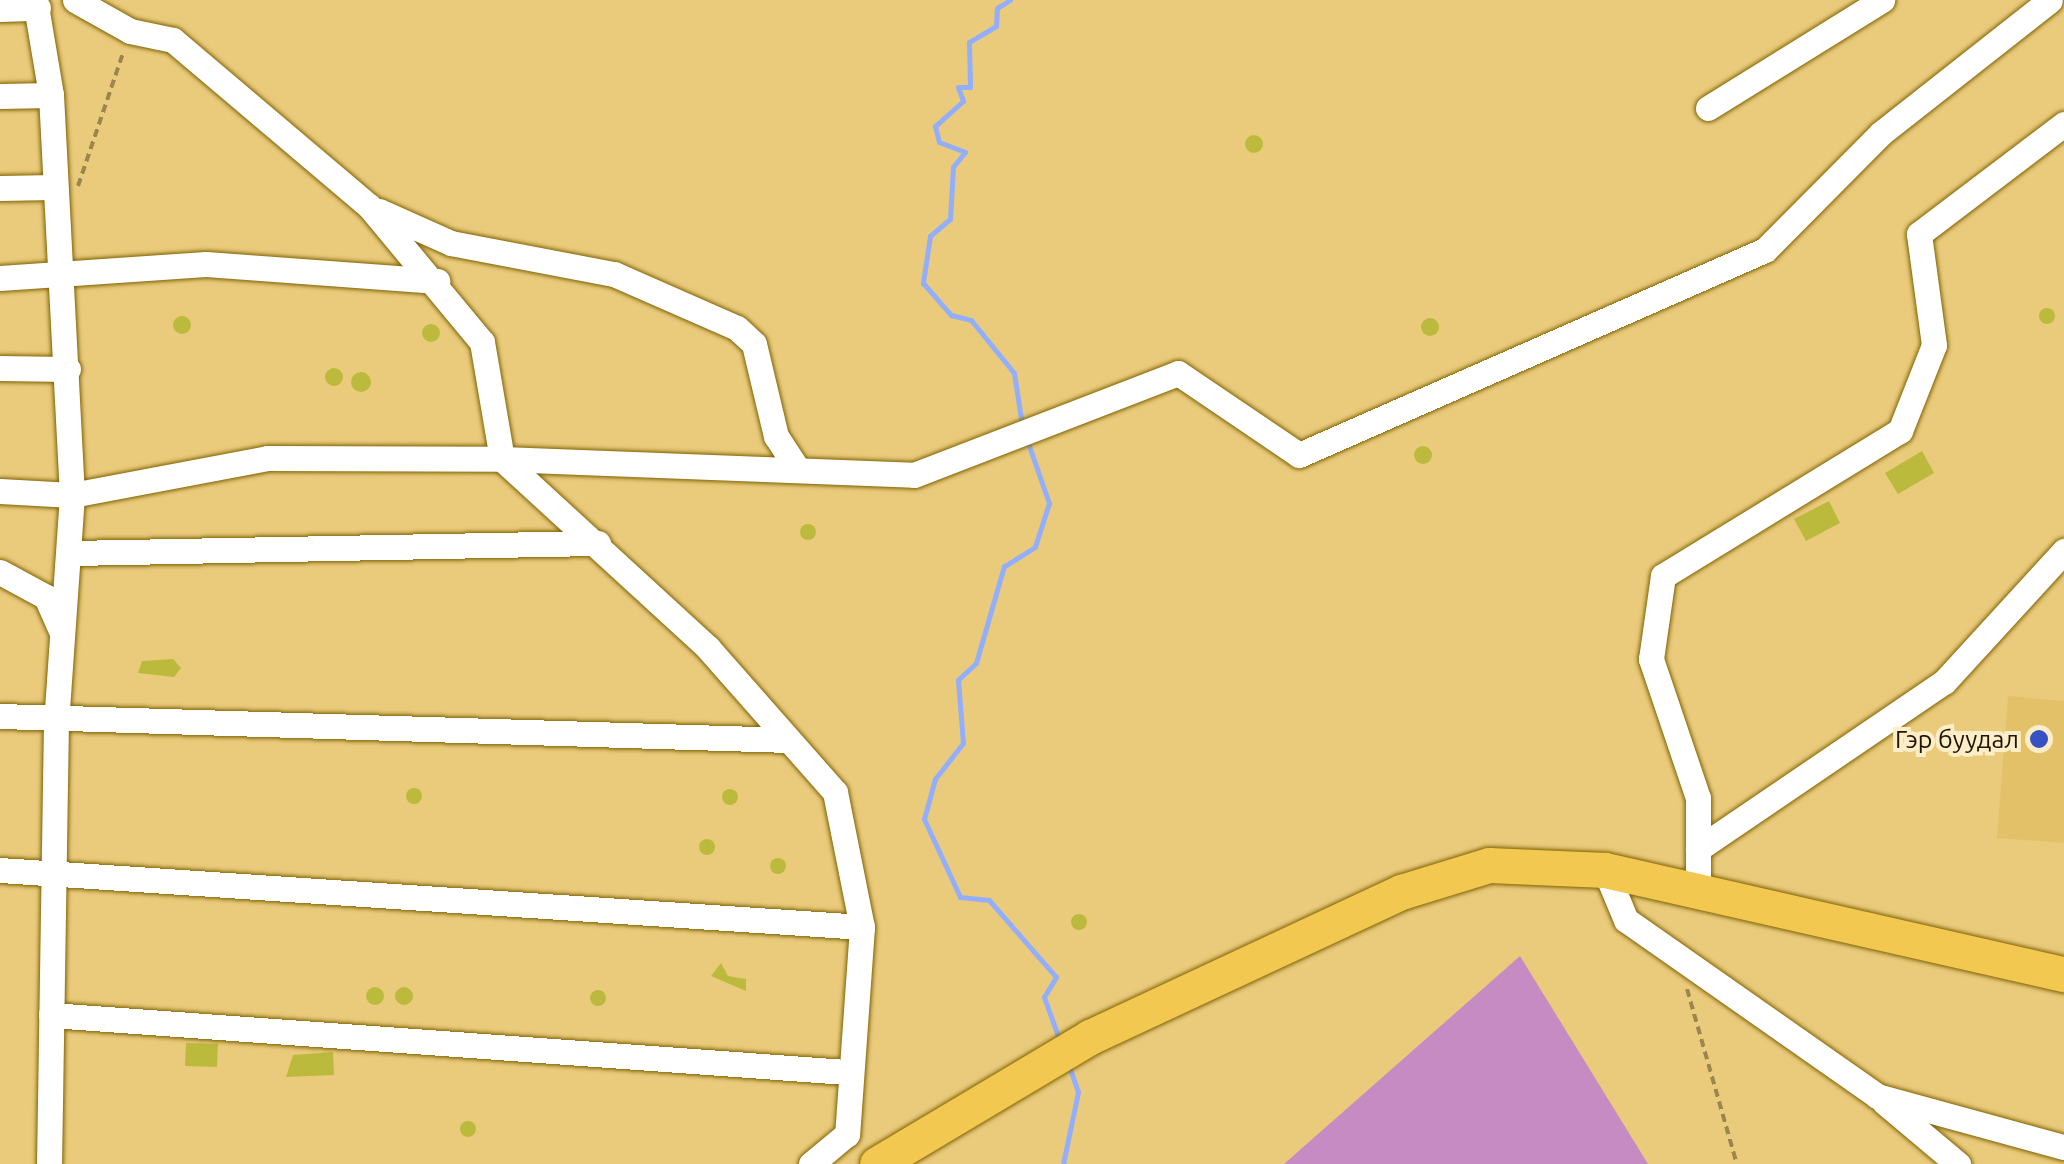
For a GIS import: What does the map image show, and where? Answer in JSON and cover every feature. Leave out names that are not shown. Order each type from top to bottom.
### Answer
[{"type":"highway","points":[[876,1164],[1090,1037],[1401,892],[1489,865],[1605,870],[2064,974]]},
{"type":"street","points":[[76,0],[130,30],[173,40],[370,206],[437,281],[482,342],[502,459],[598,543],[835,792],[862,926],[846,1072],[847,1134],[812,1164]]},
{"type":"street","points":[[1708,108],[1882,0]]},
{"type":"street","points":[[0,492],[72,495],[268,458],[796,465],[914,475],[1178,373],[1298,455],[1766,250],[1880,134],[2050,0]]},
{"type":"street","points":[[0,8],[37,4],[65,190],[60,277],[72,495],[71,552],[56,721],[49,1164]]},
{"type":"street","points":[[0,96],[51,96]]},
{"type":"street","points":[[1698,892],[1698,798],[1651,658],[1663,576],[1900,431],[1934,345],[1919,234],[2064,124]]},
{"type":"street","points":[[0,188],[65,190]]},
{"type":"street","points":[[370,206],[452,244],[614,274],[737,328],[754,344],[776,436],[796,465]]},
{"type":"street","points":[[0,278],[60,277],[206,264],[437,281]]},
{"type":"street","points":[[0,368],[68,369]]},
{"type":"street","points":[[71,552],[598,543]]},
{"type":"street","points":[[1698,850],[1944,682],[2064,551]]},
{"type":"street","points":[[0,572],[46,597],[64,634]]},
{"type":"street","points":[[0,716],[56,721],[788,740]]},
{"type":"street","points":[[0,870],[862,926]]},
{"type":"street","points":[[1605,870],[1626,920],[1876,1096],[1958,1164]]},
{"type":"street","points":[[51,1015],[846,1072]]},
{"type":"street","points":[[1876,1096],[2064,1147]]},
{"type":"path","points":[[65,190],[130,30]]},
{"type":"path","points":[[1663,948],[1679,961],[1737,1164]]},
{"type":"shaded area","points":[[2008,696],[2064,701],[2064,843],[1997,838]]},
{"type":"shaded area","points":[[1520,956],[1648,1164],[1284,1164]]},
{"type":"building","points":[[1254,135],[1263,144],[1254,153],[1245,144]]},
{"type":"building","points":[[2047,308],[2055,316],[2047,324],[2039,316]]},
{"type":"building","points":[[182,316],[189,318],[189,332],[182,334],[175,332],[173,325],[175,318]]},
{"type":"building","points":[[1430,318],[1439,327],[1430,336],[1421,327]]},
{"type":"building","points":[[431,324],[440,333],[431,342],[422,333]]},
{"type":"building","points":[[334,368],[341,370],[341,384],[334,386],[327,384],[325,377],[327,370]]},
{"type":"building","points":[[361,372],[371,382],[361,392],[351,382]]},
{"type":"building","points":[[1423,446],[1432,455],[1423,464],[1414,455]]},
{"type":"building","points":[[1922,451],[1934,473],[1898,494],[1885,473]]},
{"type":"building","points":[[1829,501],[1840,523],[1806,541],[1794,519]]},
{"type":"building","points":[[808,524],[816,532],[808,540],[800,532]]},
{"type":"building","points":[[173,659],[181,668],[174,677],[138,673],[142,661]]},
{"type":"building","points":[[414,788],[422,796],[414,804],[406,796]]},
{"type":"building","points":[[730,789],[738,797],[730,805],[722,797]]},
{"type":"building","points":[[707,839],[715,847],[707,855],[699,847]]},
{"type":"building","points":[[778,858],[786,866],[778,874],[770,866]]},
{"type":"building","points":[[1079,914],[1087,922],[1079,930],[1071,922]]},
{"type":"building","points":[[721,963],[728,976],[746,979],[746,991],[711,976]]},
{"type":"building","points":[[375,987],[384,996],[375,1005],[366,996]]},
{"type":"building","points":[[404,987],[413,996],[404,1005],[395,996]]},
{"type":"building","points":[[598,990],[606,998],[598,1006],[590,998]]},
{"type":"building","points":[[186,1043],[218,1044],[217,1067],[185,1066]]},
{"type":"building","points":[[333,1052],[334,1075],[286,1077],[293,1055]]},
{"type":"building","points":[[468,1121],[476,1129],[468,1137],[460,1129]]},
{"type":"waterway","points":[[1010,0],[997,8],[996,26],[969,42],[970,87],[958,87],[963,101],[935,126],[939,142],[965,152],[953,167],[950,219],[930,236],[923,283],[951,315],[971,320],[1014,373],[1022,425]]},
{"type":"waterway","points":[[1027,440],[1049,503],[1035,547],[1004,566],[976,663],[958,680],[963,743],[935,779],[924,819],[960,897],[989,900],[1056,977],[1044,997],[1059,1039]]},
{"type":"waterway","points":[[1063,1164],[1078,1092],[1068,1063]]},
{"type":"place","name":"Гэр буудал","points":[[2039,739]]}]
